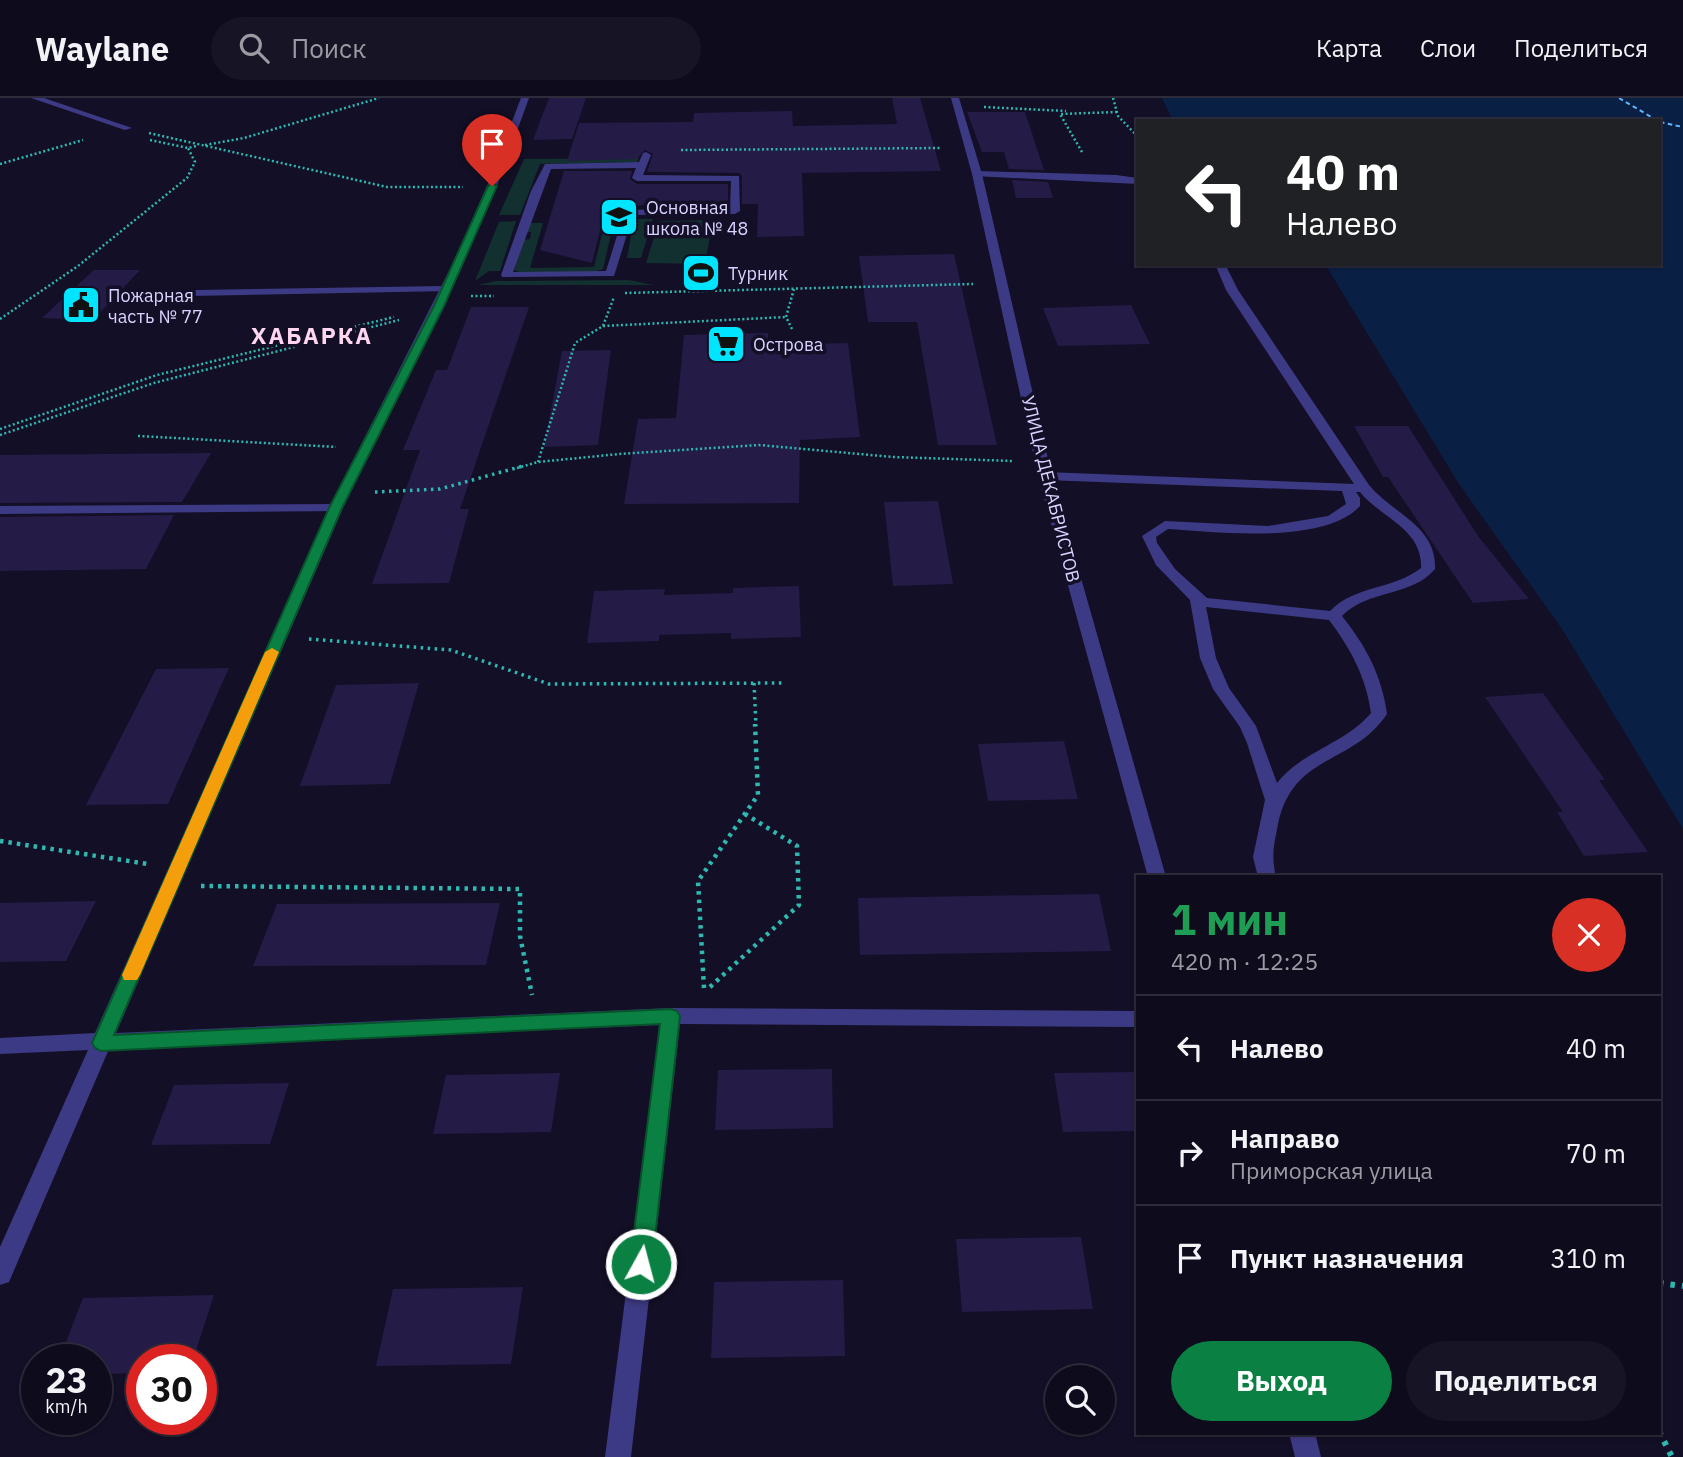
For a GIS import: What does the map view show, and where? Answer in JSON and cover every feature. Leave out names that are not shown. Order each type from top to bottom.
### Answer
[{"type":"street","points":[[35,98],[126,128]]},
{"type":"street","points":[[0,1274],[339,500],[441,300],[492,186],[525,98]]},
{"type":"street","name":"УЛИЦА ДЕКАБРИСТОВ","points":[[955,98],[976,174],[1043,469],[1156,875]]},
{"type":"street","points":[[644,160],[637,177],[737,178],[735,211],[629,212],[610,274],[506,275],[536,191],[548,166],[644,160]]},
{"type":"street","points":[[976,174],[1136,181]]},
{"type":"street","points":[[1197,599],[1334,616],[1362,594],[1413,579],[1429,569],[1427,545],[1419,534],[1395,514],[1382,508],[1364,488],[1232,290],[1221,266]]},
{"type":"street","points":[[139,294],[441,300]]},
{"type":"street","points":[[1043,469],[1364,488]]},
{"type":"street","points":[[1274,800],[1256,743],[1248,726],[1221,689],[1208,658],[1197,599],[1154,554],[1148,544],[1149,536],[1164,525],[1268,530],[1333,519],[1353,506],[1353,498],[1346,487]]},
{"type":"street","points":[[0,510],[339,500]]},
{"type":"street","points":[[1266,875],[1262,857],[1274,800],[1295,772],[1364,732],[1379,714],[1377,694],[1360,650],[1334,616]]},
{"type":"street","points":[[618,1457],[671,1016]]},
{"type":"street","points":[[0,1046],[671,1016],[1136,1019]]},
{"type":"street","points":[[1302,1435],[1308,1457]]},
{"type":"path","points":[[113,132],[188,148],[244,138],[379,98]]},
{"type":"path","points":[[1114,98],[1117,112],[1136,135]]},
{"type":"path","points":[[960,113],[975,108],[1009,106],[1078,112],[1117,112]]},
{"type":"path","points":[[1078,112],[1060,114],[1084,156]]},
{"type":"path","points":[[0,164],[126,128],[306,171],[387,187],[419,189],[492,186]]},
{"type":"path","points":[[0,319],[78,266],[187,178],[195,162],[188,148]]},
{"type":"path","points":[[672,150],[969,148]]},
{"type":"path","points":[[603,326],[615,293],[1001,284]]},
{"type":"path","points":[[792,330],[786,317],[793,289]]},
{"type":"path","points":[[0,429],[157,375],[441,300],[495,295]]},
{"type":"path","points":[[0,435],[154,383],[441,300]]},
{"type":"path","points":[[538,462],[575,343],[603,326],[786,317]]},
{"type":"path","points":[[138,436],[365,449]]},
{"type":"path","points":[[339,500],[440,489],[538,462],[619,454],[759,446],[1043,469]]},
{"type":"path","points":[[279,636],[451,650],[549,684],[785,683]]},
{"type":"path","points":[[745,814],[797,846],[799,905],[704,992],[698,881],[758,795],[754,683]]},
{"type":"path","points":[[0,841],[178,869]]},
{"type":"path","points":[[170,886],[520,889],[520,936],[534,1003]]},
{"type":"path","points":[[1661,1283],[1683,1286]]},
{"type":"path","points":[[1661,1435],[1672,1457]]},
{"type":"green space","points":[[639,158],[637,162],[540,164],[520,215],[499,215],[524,159]]},
{"type":"green space","points":[[634,219],[653,219],[641,258],[627,258]]},
{"type":"green space","points":[[713,220],[705,264],[646,263],[659,221]]},
{"type":"green space","points":[[516,221],[500,271],[489,271],[475,281],[499,222]]},
{"type":"green space","points":[[529,223],[543,223],[530,268],[594,267],[602,234],[611,234],[603,269],[591,273],[514,270],[524,240],[530,239],[531,232],[524,232]]},
{"type":"green space","points":[[629,280],[653,285],[478,285],[496,281]]},
{"type":"water","points":[[1162,98],[1683,98],[1683,829],[1564,632],[1459,484],[1326,266],[1661,266],[1661,119],[1172,119]]},
{"type":"building","points":[[549,98],[586,98],[572,139],[533,140]]},
{"type":"building","points":[[892,98],[920,98],[941,171],[802,173],[804,236],[757,237],[758,204],[742,204],[742,176],[739,173],[647,172],[653,154],[645,150],[637,159],[567,161],[579,123],[693,122],[694,113],[792,111],[793,126],[897,124]]},
{"type":"building","points":[[967,112],[1025,112],[1044,170],[1009,169],[1004,152],[982,152]]},
{"type":"building","points":[[564,171],[632,171],[630,179],[637,184],[728,184],[728,204],[606,206],[592,263],[540,250]]},
{"type":"building","points":[[1012,180],[1048,182],[1053,198],[1016,198]]},
{"type":"building","points":[[954,254],[997,445],[938,445],[917,322],[868,322],[859,256]]},
{"type":"building","name":"Пожарная часть № 77","points":[[94,270],[140,270],[93,320],[42,318]]},
{"type":"building","points":[[1131,305],[1150,344],[1058,346],[1043,308]]},
{"type":"building","points":[[471,307],[529,307],[460,509],[469,509],[449,583],[372,584],[420,450],[403,450],[436,370],[447,370]]},
{"type":"building","points":[[768,333],[768,345],[848,343],[860,437],[800,440],[799,503],[624,504],[638,419],[676,418],[684,335]]},
{"type":"building","points":[[611,350],[598,445],[544,447],[562,351]]},
{"type":"building","points":[[1354,426],[1408,426],[1478,536],[1529,599],[1473,603],[1388,477],[1383,477]]},
{"type":"building","points":[[211,453],[182,502],[0,503],[0,455]]},
{"type":"building","points":[[938,501],[953,584],[893,586],[884,502]]},
{"type":"building","points":[[174,515],[146,569],[0,571],[0,517]]},
{"type":"building","points":[[799,586],[801,637],[731,639],[731,633],[659,635],[659,641],[587,643],[594,591],[665,589],[664,595],[733,593],[733,588]]},
{"type":"building","points":[[229,668],[168,804],[86,805],[156,669]]},
{"type":"building","points":[[419,683],[390,784],[300,786],[336,685]]},
{"type":"building","points":[[1543,693],[1605,780],[1599,780],[1648,852],[1584,856],[1557,812],[1563,812],[1485,697]]},
{"type":"building","points":[[1064,741],[1078,799],[988,801],[978,744]]},
{"type":"building","points":[[1099,894],[1111,951],[860,955],[858,898]]},
{"type":"building","points":[[96,901],[66,961],[0,962],[0,903]]},
{"type":"building","points":[[500,903],[486,965],[253,966],[277,904]]},
{"type":"building","points":[[832,1069],[833,1128],[715,1130],[718,1070]]},
{"type":"building","points":[[1136,1072],[1136,1131],[1063,1132],[1054,1073]]},
{"type":"building","points":[[560,1073],[551,1132],[433,1134],[446,1075]]},
{"type":"building","points":[[289,1083],[270,1144],[151,1145],[174,1085]]},
{"type":"building","points":[[1081,1237],[1093,1309],[962,1312],[956,1239]]},
{"type":"building","points":[[843,1280],[845,1356],[711,1358],[714,1282]]},
{"type":"building","points":[[523,1287],[511,1364],[376,1366],[393,1289]]},
{"type":"building","points":[[214,1295],[198,1344],[126,1344],[126,1373],[112,1374],[112,1344],[65,1344],[83,1298]]},
{"type":"ferry route","points":[[1619,98],[1655,119]]},
{"type":"ferry route","points":[[1661,122],[1683,127]]},
{"type":"slow traffic","points":[[131,975],[272,652]]},
{"type":"place","name":"Основная школа № 48","points":[[619,217]]},
{"type":"place","name":"Турник","points":[[701,273]]},
{"type":"place","name":"Пожарная часть № 77","points":[[81,305]]},
{"type":"place","name":"Острова","points":[[726,344]]},
{"type":"district","name":"ХАБАРКА","points":[[312,335]]},
{"type":"route","points":[[492,186],[439,306],[335,508],[101,1043],[671,1016],[641,1264]]}]
